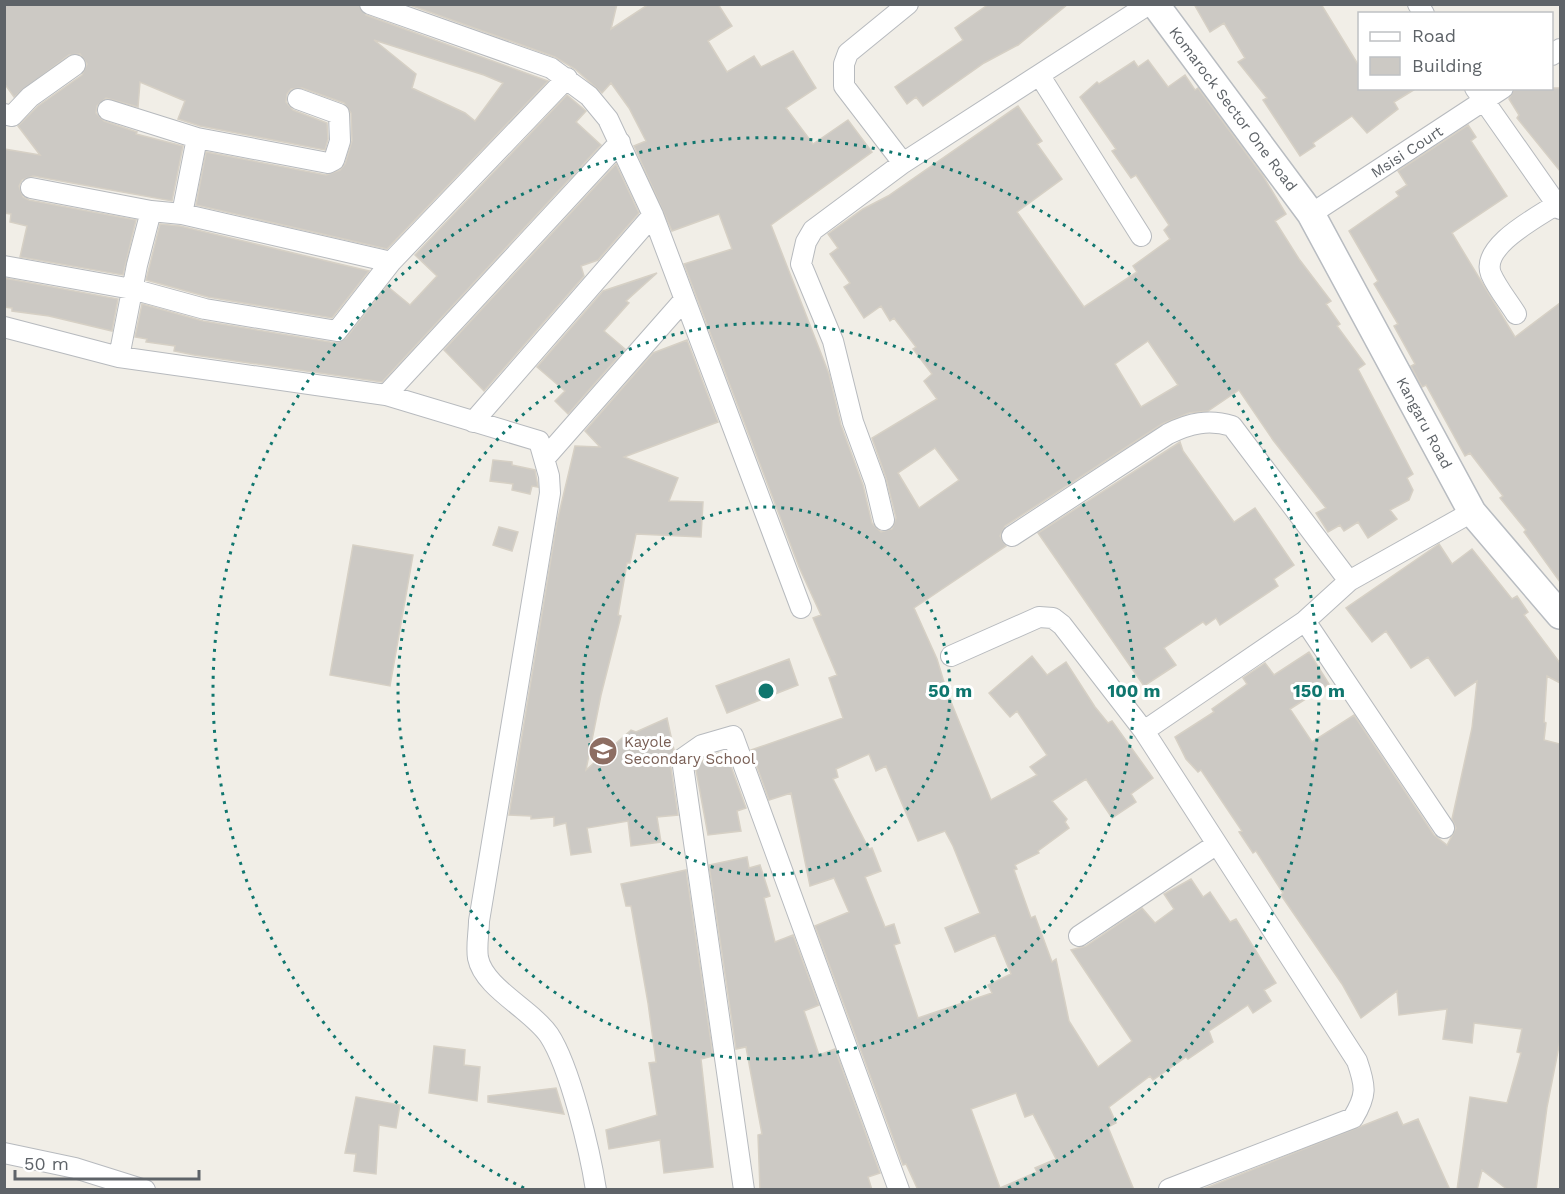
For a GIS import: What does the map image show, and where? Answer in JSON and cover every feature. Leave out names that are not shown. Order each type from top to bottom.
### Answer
[{"type":"main road","name":"Komarock Sector One Road","points":[[1155,4],[1311,214]]},
{"type":"main road","name":"Kangaru Road","points":[[1311,214],[1472,512],[1560,615]]},
{"type":"street","points":[[370,4],[551,68],[589,96],[608,119],[653,215],[801,608]]},
{"type":"street","points":[[903,163],[844,86],[843,74],[848,54],[908,4]]},
{"type":"street","points":[[884,520],[875,482],[853,423],[833,341],[801,264],[806,242],[813,230],[903,163],[1149,4]]},
{"type":"street","points":[[4,114],[12,116],[30,97],[75,66]]},
{"type":"street","points":[[1040,76],[1141,236]]},
{"type":"street","points":[[4,266],[132,289],[205,309],[337,331],[391,262],[567,78]]},
{"type":"street","name":"Msisi Court","points":[[1311,214],[1479,95],[1496,90]]},
{"type":"street","points":[[1479,95],[1559,206],[1502,242],[1492,254],[1490,272],[1516,314]]},
{"type":"street","points":[[108,110],[197,138],[328,163],[334,160],[340,141],[339,114],[298,99]]},
{"type":"street","points":[[182,214],[197,138]]},
{"type":"street","points":[[386,395],[620,142]]},
{"type":"street","points":[[31,188],[151,211],[182,214],[391,262]]},
{"type":"street","points":[[119,357],[132,289],[151,211]]},
{"type":"street","points":[[473,422],[653,215]]},
{"type":"street","points":[[545,458],[684,300]]},
{"type":"street","points":[[4,327],[119,357],[386,395],[539,441],[545,458],[550,493],[479,921],[478,958],[488,979],[529,1012],[549,1035],[563,1064],[592,1165],[596,1190]]},
{"type":"street","points":[[1012,536],[1168,434],[1196,423],[1215,421],[1232,426],[1349,581]]},
{"type":"street","points":[[1144,731],[1305,621],[1349,581],[1472,512]]},
{"type":"street","points":[[951,656],[1039,617],[1053,618],[1062,625],[1144,731],[1357,1061],[1364,1082],[1364,1100],[1353,1119],[1169,1189]]},
{"type":"street","points":[[1305,621],[1444,828]]},
{"type":"street","points":[[744,1190],[681,759],[702,745],[734,736],[899,1190]]},
{"type":"street","points":[[1079,936],[1217,844]]},
{"type":"street","points":[[4,1153],[75,1168],[145,1190]]},
{"type":"building","points":[[4,4],[358,4],[366,15],[548,81],[387,249],[196,205],[206,152],[326,175],[340,170],[345,164],[352,141],[351,113],[344,103],[302,88],[291,89],[287,94],[286,102],[293,110],[327,123],[328,139],[325,150],[200,126],[178,119],[185,101],[140,82],[138,107],[106,98],[97,106],[96,113],[104,121],[137,132],[136,134],[183,146],[172,201],[33,176],[22,180],[19,186],[23,197],[29,200],[136,220],[123,275],[20,257],[27,226],[10,222],[11,214],[4,213],[4,149],[40,155],[18,126],[38,106],[82,75],[87,64],[80,54],[69,55],[14,97],[4,83]],"holes":[[[374,40],[503,83],[475,121],[465,113],[412,88],[416,74]]]},
{"type":"building","points":[[407,4],[617,4],[611,29],[649,4],[718,4],[732,26],[708,41],[727,72],[754,56],[761,67],[793,51],[816,88],[786,108],[813,144],[848,120],[872,152],[771,225],[829,374],[841,425],[863,485],[872,523],[881,532],[892,529],[896,518],[886,478],[872,438],[937,399],[924,381],[932,374],[913,349],[916,347],[894,318],[890,321],[881,306],[864,318],[844,287],[850,283],[830,254],[838,248],[828,234],[863,209],[888,196],[1018,106],[1042,141],[1037,144],[1062,179],[1017,212],[1084,307],[1137,272],[1133,266],[1170,239],[1164,230],[1169,225],[1136,175],[1131,178],[1112,151],[1116,149],[1080,97],[1097,82],[1099,84],[1134,61],[1138,67],[1148,60],[1168,87],[1185,75],[1195,90],[1198,88],[1263,176],[1286,214],[1275,221],[1299,259],[1331,301],[1326,304],[1340,324],[1337,326],[1365,364],[1358,369],[1413,474],[1407,478],[1413,490],[1409,500],[1390,510],[1397,519],[1368,538],[1358,522],[1344,531],[1340,525],[1328,532],[1316,513],[1326,508],[1273,440],[1239,390],[1208,411],[1189,413],[1162,424],[1005,526],[1000,536],[1006,546],[914,608],[937,659],[947,692],[991,800],[1037,775],[1030,767],[1047,755],[1017,711],[1010,717],[989,693],[1032,656],[1047,675],[1066,662],[1095,707],[1108,723],[1112,721],[1153,778],[1131,794],[1136,802],[1112,818],[1086,779],[1052,801],[1067,819],[1065,822],[1069,828],[1038,851],[1039,853],[1015,865],[1017,869],[1014,870],[1031,918],[1035,916],[1052,962],[1056,959],[1069,1021],[1098,1067],[1132,1041],[1071,950],[1086,946],[1142,908],[1155,923],[1174,909],[1164,894],[1191,879],[1203,897],[1210,892],[1230,922],[1236,919],[1276,983],[1264,990],[1271,1001],[1253,1013],[1248,1005],[1209,1031],[1213,1042],[1153,1080],[1150,1076],[1109,1107],[1116,1123],[1108,1127],[1134,1190],[918,1190],[906,1164],[903,1165],[815,926],[849,912],[834,878],[810,886],[791,793],[769,800],[751,750],[843,718],[829,678],[837,675],[813,618],[821,615],[799,567],[684,264],[732,249],[719,214],[672,231],[634,146],[646,141],[629,108],[611,83],[602,93],[575,69],[555,57]],"holes":[[[1148,341],[1178,385],[1141,407],[1115,364]],[[935,448],[959,480],[919,508],[898,473]],[[869,754],[876,771],[886,766],[918,841],[945,831],[980,913],[945,928],[955,952],[995,935],[1011,974],[988,985],[992,993],[918,1018],[894,945],[900,943],[894,924],[885,927],[865,877],[881,871],[872,848],[869,849],[833,779],[838,777],[836,769]],[[1016,1093],[1025,1117],[1033,1114],[1056,1159],[1035,1168],[1037,1172],[1000,1188],[971,1109]]]},
{"type":"building","points":[[989,4],[1068,4],[1018,45],[984,63],[923,106],[916,97],[907,104],[895,87],[963,40],[955,28]]},
{"type":"building","points":[[1194,4],[1321,4],[1358,64],[1358,90],[1414,90],[1394,102],[1398,109],[1367,133],[1352,116],[1313,143],[1315,146],[1300,156],[1263,100],[1267,98],[1238,62],[1245,58],[1224,23],[1210,32]]},
{"type":"building","points":[[1560,88],[1560,171],[1517,118],[1519,115],[1509,99],[1514,90]]},
{"type":"building","points":[[567,95],[586,111],[576,122],[601,145],[382,382],[194,355],[174,351],[175,346],[146,342],[147,339],[135,337],[142,304],[203,321],[336,343],[346,338],[387,286],[410,305],[437,276],[415,255]]},
{"type":"building","points":[[1468,125],[1476,137],[1471,141],[1507,196],[1452,233],[1515,337],[1560,303],[1560,582],[1524,532],[1526,530],[1500,498],[1503,496],[1470,453],[1465,456],[1426,385],[1422,387],[1411,366],[1415,364],[1394,326],[1398,324],[1374,284],[1378,281],[1349,231],[1399,196],[1396,192],[1407,185],[1398,171]]},
{"type":"building","points":[[616,164],[639,213],[598,260],[581,266],[584,276],[484,391],[444,350]]},
{"type":"building","points":[[160,224],[180,226],[369,271],[332,318],[208,297],[146,280]]},
{"type":"building","points":[[657,273],[626,301],[629,303],[604,331],[625,349],[568,414],[555,401],[565,391],[537,367],[603,291]]},
{"type":"building","points":[[4,278],[118,299],[112,331],[49,316],[12,311],[12,308],[4,307]]},
{"type":"building","points":[[687,340],[718,422],[624,457],[678,478],[669,501],[703,502],[701,537],[636,534],[630,563],[627,563],[618,615],[621,616],[601,695],[586,770],[631,730],[636,732],[667,718],[674,750],[670,761],[678,815],[657,817],[661,842],[631,846],[628,821],[587,828],[591,852],[571,855],[566,823],[554,826],[554,817],[531,819],[531,816],[509,815],[557,522],[575,446],[600,447],[585,431],[653,353]]},
{"type":"building","points":[[1180,442],[1183,451],[1234,522],[1255,508],[1294,565],[1274,579],[1278,586],[1220,625],[1216,618],[1206,625],[1203,622],[1164,648],[1176,665],[1144,686],[1038,533]]},
{"type":"building","points":[[493,460],[512,462],[512,465],[535,470],[538,487],[532,486],[530,494],[512,490],[513,484],[490,481]]},
{"type":"building","points":[[499,527],[518,532],[512,551],[493,545]]},
{"type":"building","points":[[1439,544],[1452,564],[1472,549],[1512,599],[1517,596],[1528,612],[1524,615],[1560,663],[1560,683],[1547,676],[1544,740],[1560,744],[1560,1041],[1547,1107],[1536,1190],[1508,1190],[1482,1170],[1477,1190],[1457,1190],[1470,1097],[1507,1103],[1521,1053],[1517,1052],[1522,1029],[1474,1023],[1472,1043],[1443,1039],[1447,1009],[1399,1015],[1397,991],[1361,1018],[1342,984],[1281,895],[1283,893],[1256,851],[1253,853],[1239,832],[1242,831],[1201,770],[1198,772],[1186,759],[1175,737],[1214,712],[1212,709],[1247,684],[1243,678],[1265,663],[1274,675],[1309,652],[1329,684],[1290,709],[1312,742],[1354,715],[1434,835],[1447,845],[1456,828],[1452,819],[1472,728],[1477,681],[1455,696],[1428,657],[1411,668],[1386,631],[1372,642],[1346,608]]},
{"type":"building","points":[[353,545],[413,555],[390,686],[330,675]]},
{"type":"building","points":[[789,659],[798,685],[727,713],[716,686]]},
{"type":"building","points":[[718,753],[720,761],[728,758],[746,808],[737,811],[741,831],[708,835],[695,765]]},
{"type":"building","points":[[747,857],[749,868],[760,865],[770,896],[764,898],[775,942],[793,935],[819,1005],[804,1011],[819,1055],[835,1049],[880,1173],[868,1177],[872,1190],[760,1190],[758,1135],[762,1134],[746,1047],[736,1049],[709,865]]},
{"type":"building","points":[[686,870],[713,1056],[701,1059],[713,1167],[664,1173],[660,1140],[609,1149],[606,1130],[657,1115],[649,1063],[656,1062],[648,1003],[631,906],[626,906],[621,884]]},
{"type":"building","points":[[434,1046],[465,1050],[464,1065],[480,1067],[477,1101],[429,1093]]},
{"type":"building","points":[[556,1088],[564,1114],[488,1102],[488,1096]]},
{"type":"building","points":[[356,1097],[400,1105],[396,1128],[379,1125],[376,1174],[354,1171],[356,1154],[345,1153]]},
{"type":"building","points":[[1397,1112],[1403,1125],[1418,1119],[1450,1190],[1201,1190]]},
{"type":"place","name":"Kayole Secondary School","points":[[603,751]]}]
